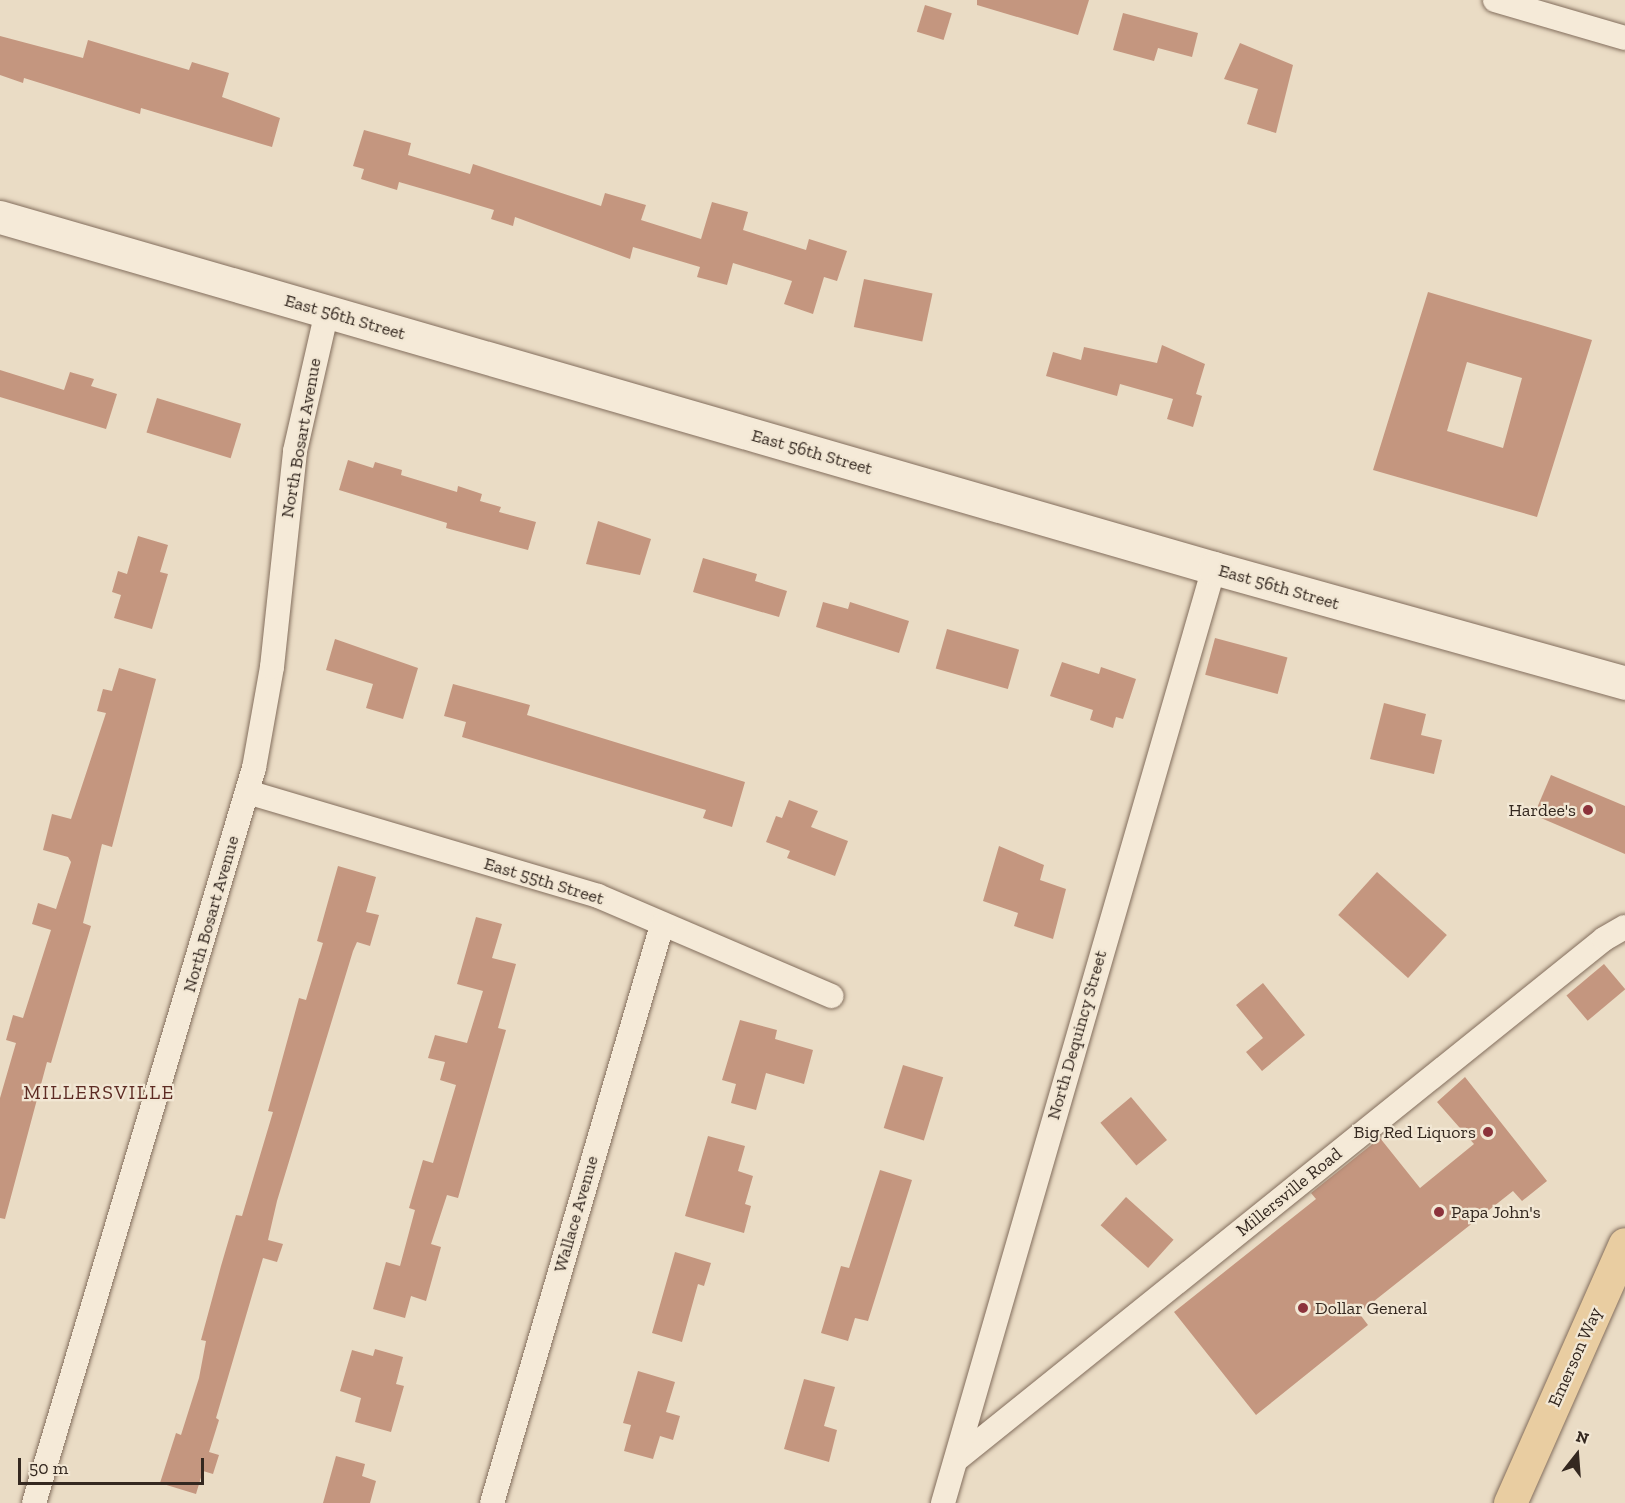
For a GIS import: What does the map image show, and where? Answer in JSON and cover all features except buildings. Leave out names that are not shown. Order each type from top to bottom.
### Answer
[{"type":"main road","name":"Emerson Way","points":[[1510,1503],[1625,1244]]},
{"type":"street","points":[[1495,0],[1625,38]]},
{"type":"street","name":"East 56th Street","points":[[0,217],[1214,568],[1625,683]]},
{"type":"street","name":"North Bosart Avenue","points":[[34,1503],[247,792],[272,667],[293,462],[327,311]]},
{"type":"street","name":"North Dequincy Street","points":[[943,1503],[1214,568]]},
{"type":"street","name":"East 55th Street","points":[[247,792],[598,896],[831,996]]},
{"type":"street","name":"Wallace Avenue","points":[[492,1503],[662,925]]},
{"type":"street","name":"Millersville Road","points":[[956,1460],[1596,946],[1625,927]]},
{"type":"place","name":"Hardee's","points":[[1588,810]]},
{"type":"place","name":"Big Red Liquors","points":[[1488,1132]]},
{"type":"place","name":"Papa John's","points":[[1439,1212]]},
{"type":"place","name":"Dollar General","points":[[1303,1308]]},
{"type":"district","name":"MILLERSVILLE","points":[[99,1092]]}]
